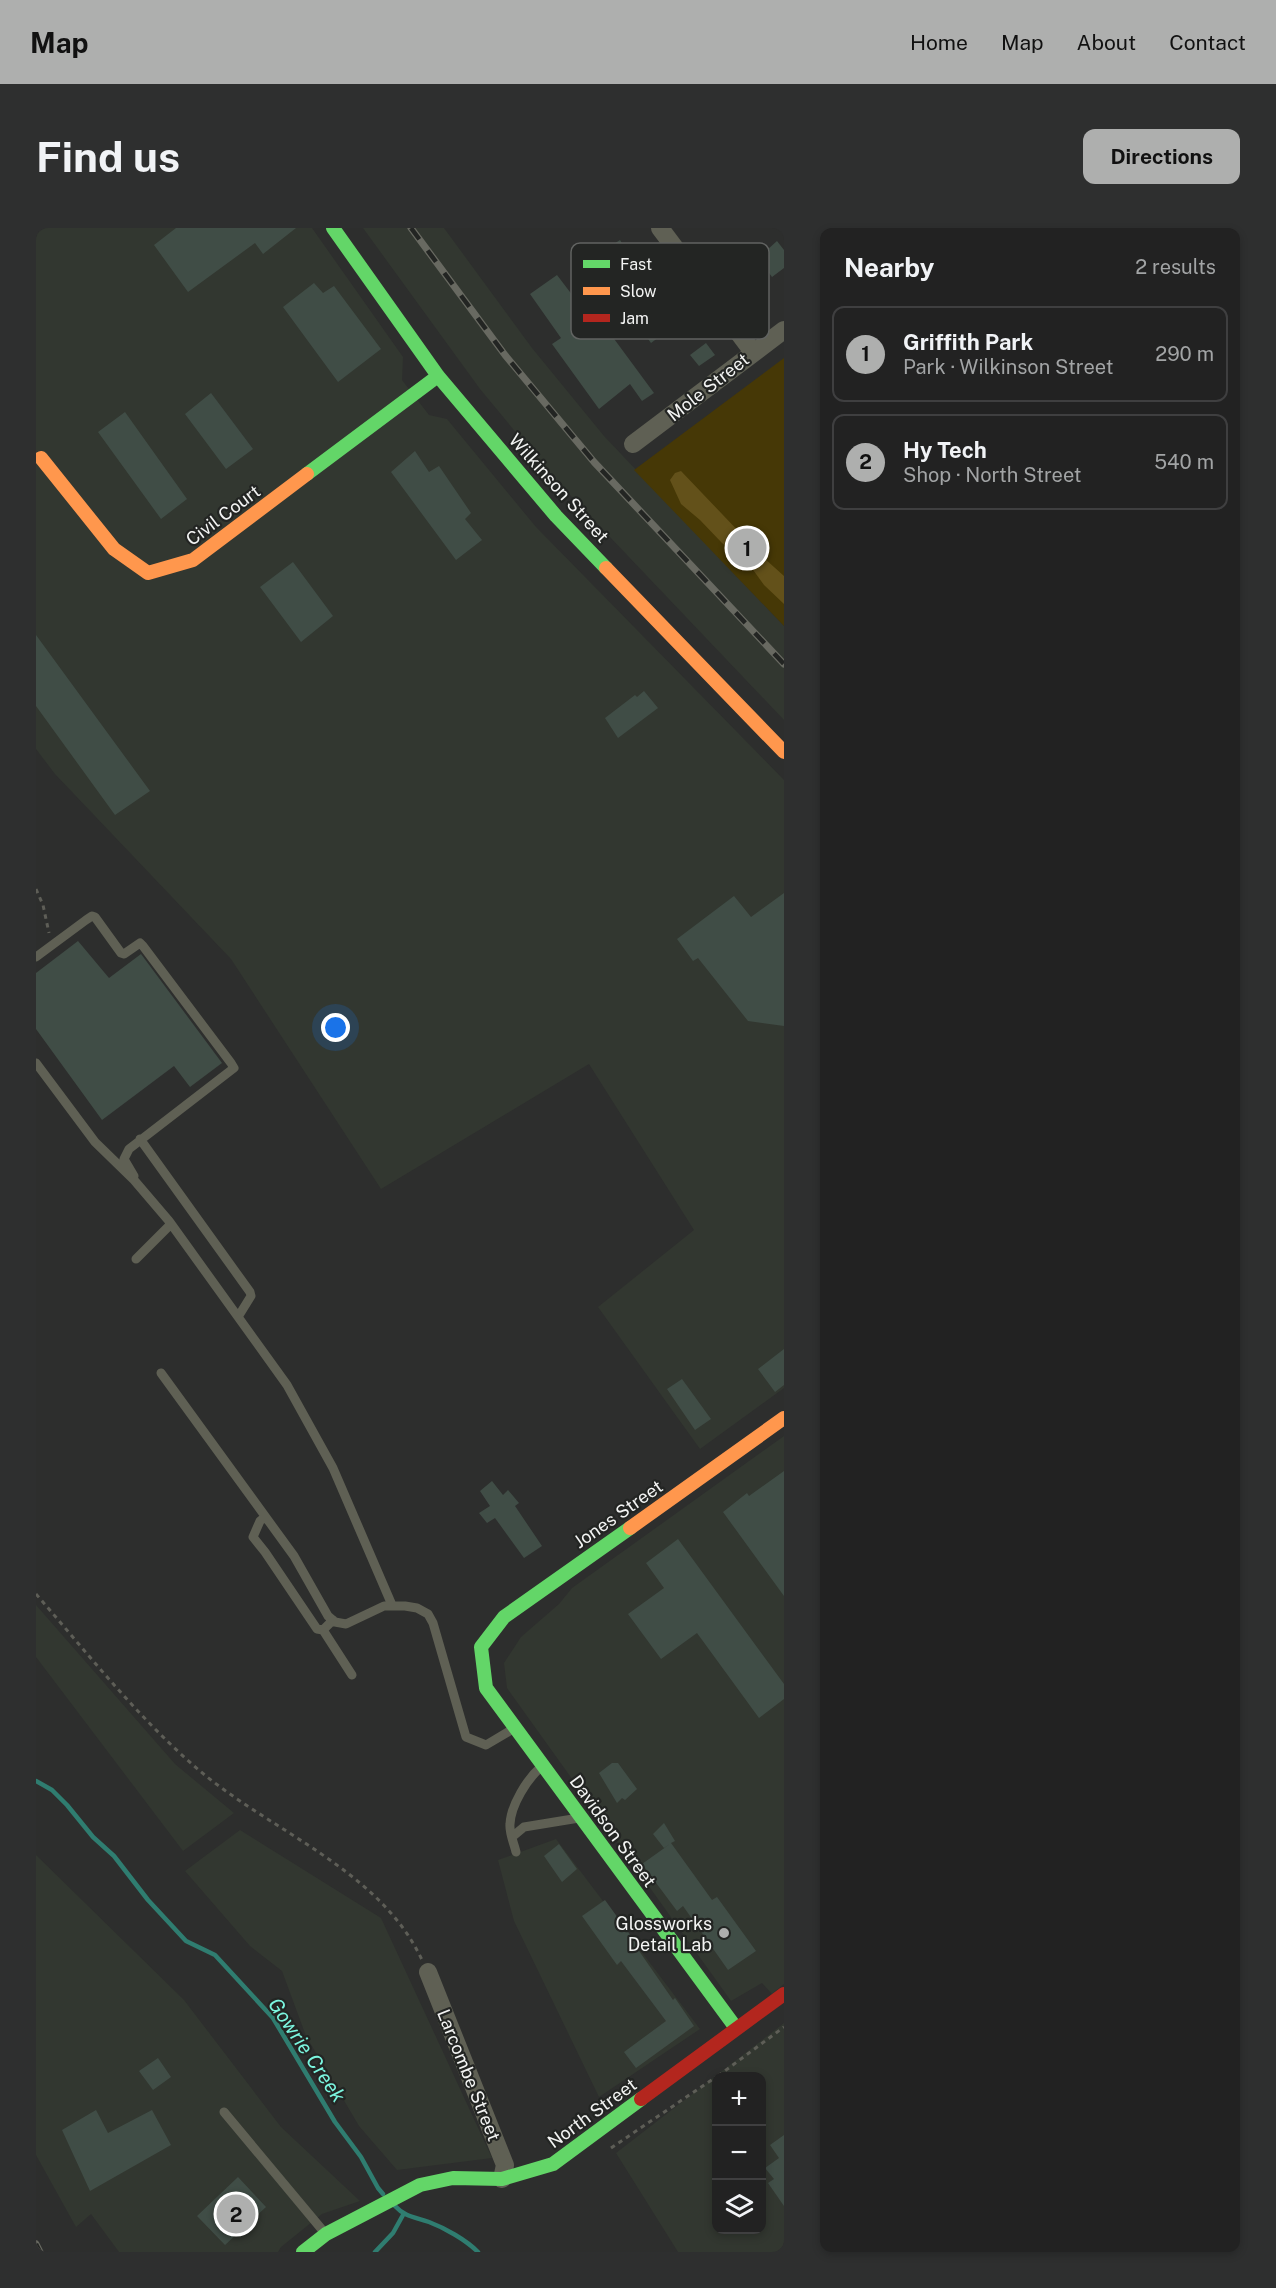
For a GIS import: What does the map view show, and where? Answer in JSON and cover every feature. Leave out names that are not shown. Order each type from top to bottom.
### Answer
[{"type":"street","name":"Wilkinson Street","points":[[333,228],[438,376],[556,516],[784,752]]},
{"type":"street","points":[[660,228],[671,243]]},
{"type":"street","name":"Mole Street","points":[[633,444],[784,330]]},
{"type":"street","points":[[743,339],[753,352]]},
{"type":"street","name":"Civil Court","points":[[41,458],[114,549],[148,573],[194,560],[438,376]]},
{"type":"street","name":"Jones Street","points":[[481,1647],[504,1617],[784,1418]]},
{"type":"street","name":"Davidson Street","points":[[481,1647],[486,1688],[736,2028]]},
{"type":"street","name":"Larcombe Street","points":[[428,1972],[505,2165],[502,2179]]},
{"type":"street","name":"North Street","points":[[303,2252],[326,2234],[420,2185],[453,2178],[502,2179],[553,2164],[784,1994]]},
{"type":"lane","points":[[36,957],[92,916],[95,917],[124,954],[140,943],[234,1068],[125,1154],[124,1159],[139,1186]]},
{"type":"lane","points":[[36,1063],[95,1142],[139,1186],[171,1224],[288,1385],[319,1440],[353,1511],[392,1605]]},
{"type":"lane","points":[[140,1140],[250,1292],[251,1296],[238,1317]]},
{"type":"lane","points":[[135,1259],[171,1224]]},
{"type":"lane","points":[[161,1373],[294,1556],[328,1616],[346,1624],[392,1605],[417,1608],[428,1614],[433,1623],[466,1737],[486,1745],[515,1728]]},
{"type":"lane","points":[[266,1517],[260,1521],[253,1537],[317,1629],[322,1630],[352,1675]]},
{"type":"lane","points":[[322,1630],[333,1620]]},
{"type":"lane","points":[[516,1852],[510,1825],[514,1807],[525,1786],[543,1766]]},
{"type":"lane","points":[[512,1837],[524,1827],[581,1817]]},
{"type":"lane","points":[[224,2112],[326,2234]]},
{"type":"path","points":[[36,890],[46,917],[50,946]]},
{"type":"path","points":[[36,1594],[110,1680],[186,1759],[249,1808],[345,1869],[380,1900],[407,1934],[428,1972]]},
{"type":"path","points":[[723,2072],[784,2027]]},
{"type":"shaded area","points":[[36,228],[312,228],[403,357],[402,380],[429,415],[447,419],[536,527],[784,780],[784,1388],[700,1449],[598,1307],[694,1230],[589,1064],[381,1189],[231,959],[55,774],[36,749]]},
{"type":"shaded area","points":[[363,228],[444,228],[532,348],[604,436],[784,626],[784,720],[551,475],[480,389]]},
{"type":"shaded area","points":[[784,358],[784,626],[634,470]]},
{"type":"shaded area","points":[[681,471],[784,576],[784,604],[764,585],[751,567],[681,504],[670,480],[675,473]]},
{"type":"shaded area","points":[[784,1436],[784,1984],[772,1994],[762,1983],[731,2001],[507,1688],[504,1663],[521,1637],[559,1604],[572,1588]]},
{"type":"shaded area","points":[[36,1605],[175,1764],[234,1813],[183,1851],[36,1657]]},
{"type":"shaded area","points":[[240,1830],[381,1918],[492,2158],[397,2170],[359,2126],[306,2036],[282,1971],[250,1946],[185,1871]]},
{"type":"shaded area","points":[[556,1839],[700,2029],[599,2097],[514,1921],[498,1860]]},
{"type":"shaded area","points":[[36,1855],[184,2000],[281,2127],[360,2201],[322,2214],[281,2247],[278,2252],[119,2252],[91,2214],[76,2227],[36,2155]]},
{"type":"shaded area","points":[[784,2023],[784,2252],[678,2252],[616,2153],[712,2079],[712,2234],[766,2234],[766,2072],[721,2072]]},
{"type":"building","points":[[176,228],[296,228],[263,254],[255,243],[188,292],[154,245]]},
{"type":"building","points":[[777,241],[784,250],[784,268],[772,277],[769,273],[769,248]]},
{"type":"building","points":[[557,275],[571,293],[571,339],[614,339],[654,393],[642,401],[630,384],[599,409],[552,344],[561,338],[530,294]]},
{"type":"building","points":[[314,283],[323,293],[334,286],[381,349],[338,382],[283,307]]},
{"type":"building","points":[[706,343],[715,355],[699,366],[690,355]]},
{"type":"building","points":[[211,393],[253,449],[226,469],[185,414]]},
{"type":"building","points":[[125,412],[187,499],[161,519],[98,432]]},
{"type":"building","points":[[415,451],[429,472],[439,466],[471,513],[465,519],[482,540],[456,560],[391,472]]},
{"type":"building","points":[[293,562],[333,616],[301,642],[260,587]]},
{"type":"building","points":[[36,635],[150,791],[115,815],[36,706]]},
{"type":"building","points":[[644,691],[658,708],[618,738],[605,718],[635,695],[637,697]]},
{"type":"building","points":[[784,893],[784,1026],[748,1021],[698,958],[693,961],[677,939],[734,896],[751,917]]},
{"type":"building","points":[[78,941],[109,978],[141,954],[222,1063],[190,1087],[174,1066],[102,1120],[36,1029],[36,973]]},
{"type":"building","points":[[784,1349],[784,1385],[775,1392],[758,1369]]},
{"type":"building","points":[[682,1379],[711,1419],[695,1430],[667,1389]]},
{"type":"building","points":[[784,1471],[784,1596],[723,1512],[747,1493],[749,1496]]},
{"type":"building","points":[[492,1481],[503,1495],[508,1490],[519,1503],[515,1506],[542,1546],[524,1558],[495,1518],[487,1523],[479,1513],[490,1506],[480,1491]]},
{"type":"building","points":[[678,1539],[784,1684],[784,1699],[759,1718],[697,1633],[661,1659],[628,1614],[664,1588],[646,1563]]},
{"type":"building","points":[[612,1763],[618,1763],[637,1789],[625,1800],[622,1798],[617,1803],[599,1773]]},
{"type":"building","points":[[664,1823],[675,1841],[671,1843],[712,1900],[717,1897],[756,1951],[728,1970],[683,1906],[677,1911],[642,1864],[670,1844],[664,1848],[653,1834]]},
{"type":"building","points":[[559,1844],[577,1869],[562,1882],[544,1856]]},
{"type":"building","points":[[605,1900],[673,2000],[675,1998],[694,2026],[636,2068],[624,2052],[666,2021],[621,1961],[617,1965],[582,1916]]},
{"type":"building","points":[[158,2058],[171,2077],[153,2090],[139,2071]]},
{"type":"building","points":[[96,2110],[108,2133],[152,2110],[171,2145],[90,2191],[62,2130]]},
{"type":"building","points":[[784,2135],[784,2206],[768,2183],[774,2179],[766,2167],[779,2158],[770,2145]]},
{"type":"building","points":[[238,2177],[266,2207],[225,2245],[197,2216]]},
{"type":"waterway","name":"Gowrie Creek","points":[[36,1781],[52,1790],[67,1805],[186,1941],[215,1955],[273,2018],[335,2122],[361,2157],[383,2194]]},
{"type":"waterway","name":"Gowrie Creek","points":[[395,2206],[406,2215],[448,2231],[478,2252]]},
{"type":"waterway","points":[[375,2252],[393,2233],[403,2215]]},
{"type":"railway","points":[[411,228],[505,355],[594,462],[784,664]]},
{"type":"railway","points":[[36,2244],[40,2252]]},
{"type":"traffic: fast","points":[[333,228],[438,376],[556,516],[606,568]]},
{"type":"traffic: fast","points":[[307,474],[438,376]]},
{"type":"traffic: fast","points":[[630,1528],[504,1617],[481,1647],[486,1688],[736,2028]]},
{"type":"traffic: fast","points":[[303,2252],[326,2234],[420,2185],[453,2178],[502,2179],[553,2164],[641,2099]]},
{"type":"traffic: slow","points":[[41,458],[114,549],[148,573],[193,560],[307,474]]},
{"type":"traffic: slow","points":[[606,568],[784,752]]},
{"type":"traffic: slow","points":[[630,1528],[784,1418]]},
{"type":"traffic: jam","points":[[641,2099],[784,1994]]},
{"type":"place","name":"Griffith Park","points":[[747,548]]},
{"type":"place","name":"Glossworks Detail Lab","points":[[724,1933]]},
{"type":"place","name":"Hy Tech","points":[[236,2214]]}]
